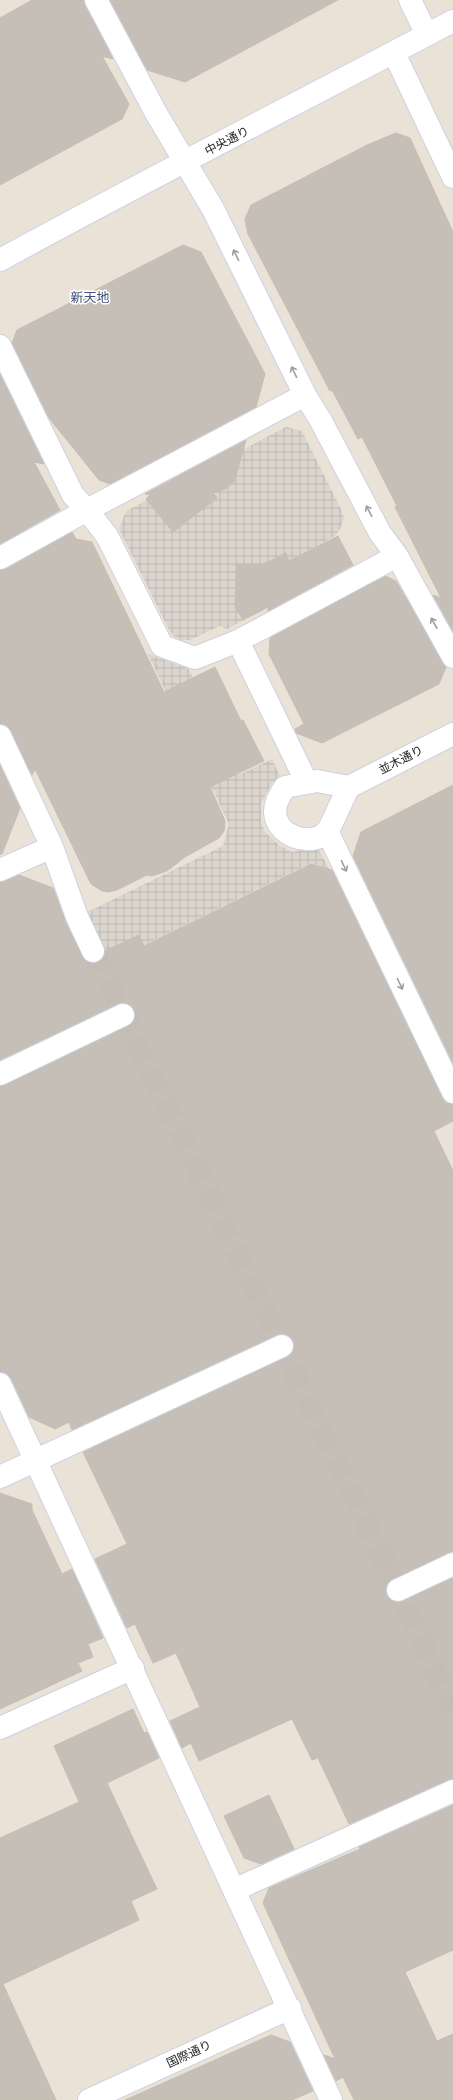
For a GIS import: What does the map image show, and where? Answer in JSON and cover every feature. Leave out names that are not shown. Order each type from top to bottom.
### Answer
[{"type":"street","points":[[96,0],[156,113],[213,209],[305,395],[321,421],[380,533],[396,556],[453,657]]},
{"type":"street","points":[[410,0],[427,35]]},
{"type":"street","name":"中央通り","points":[[0,260],[136,186],[185,162],[453,21]]},
{"type":"street","points":[[394,53],[453,177]]},
{"type":"street","points":[[0,346],[74,495],[107,536],[162,646],[195,658],[238,641],[396,556]]},
{"type":"street","points":[[0,558],[87,510],[305,395]]},
{"type":"street","points":[[238,641],[307,783]]},
{"type":"street","name":"並木通り","points":[[349,787],[453,734]]},
{"type":"street","points":[[0,736],[52,847],[77,916],[93,951]]},
{"type":"street","points":[[317,782],[349,787],[327,831],[316,839],[300,840],[282,829],[275,813],[277,799],[285,787],[307,783],[317,782]]},
{"type":"street","points":[[327,831],[453,1092]]},
{"type":"street","points":[[0,870],[52,847]]},
{"type":"street","points":[[0,1074],[123,1016]]},
{"type":"street","points":[[0,1477],[282,1346]]},
{"type":"street","points":[[0,1384],[37,1460],[331,2100]]},
{"type":"street","points":[[398,1590],[453,1564]]},
{"type":"street","points":[[0,1728],[133,1668]]},
{"type":"street","points":[[234,1890],[453,1791]]},
{"type":"street","name":"国際通り","points":[[89,2100],[125,2092],[290,2008]]},
{"type":"shaded area","points":[[286,427],[302,431],[342,511],[344,519],[340,529],[335,536],[288,562],[292,595],[227,629],[220,626],[190,640],[181,640],[174,636],[169,630],[119,529],[126,511]]},
{"type":"shaded area","points":[[148,654],[189,669],[239,775],[272,759],[280,776],[272,783],[261,803],[261,823],[265,832],[279,845],[292,852],[314,848],[319,850],[329,869],[311,863],[126,954],[93,951],[77,917],[223,846],[229,824]]},
{"type":"building","points":[[32,0],[84,0],[113,59],[102,56],[129,104],[122,119],[0,185],[0,18]]},
{"type":"building","points":[[110,0],[338,0],[185,82],[147,70]]},
{"type":"building","points":[[396,133],[410,138],[453,232],[453,631],[433,595],[441,598],[395,507],[397,506],[362,437],[358,439],[332,390],[330,391],[248,234],[245,219],[251,205],[367,145]]},
{"type":"building","points":[[183,245],[201,252],[265,374],[256,407],[110,484],[99,480],[49,418],[12,343],[17,330]]},
{"type":"building","points":[[0,374],[44,464],[34,462],[60,510],[0,544]]},
{"type":"building","points":[[246,440],[234,482],[225,489],[213,493],[217,498],[173,532],[146,499],[150,495],[145,494]]},
{"type":"building","points":[[72,532],[76,539],[92,542],[164,692],[215,667],[241,721],[243,720],[264,761],[210,787],[225,821],[224,831],[219,838],[185,857],[167,871],[152,876],[147,875],[117,890],[109,892],[102,891],[91,884],[35,769],[32,775],[11,731],[7,726],[0,724],[0,570],[6,569]]},
{"type":"building","points":[[338,536],[353,565],[268,611],[268,607],[243,620],[235,606],[237,564],[250,565],[266,563],[286,553],[289,561]]},
{"type":"building","points":[[385,576],[396,581],[446,667],[439,684],[322,743],[296,733],[295,729],[304,724],[269,654],[270,638]]},
{"type":"building","points":[[0,765],[20,808],[2,854],[0,854]]},
{"type":"building","points":[[453,785],[453,1063],[353,856],[361,832]]},
{"type":"building","points":[[311,864],[332,870],[442,1097],[446,1103],[453,1104],[453,1121],[434,1131],[453,1171],[453,1552],[393,1579],[388,1583],[386,1589],[387,1596],[391,1600],[397,1602],[453,1578],[453,1779],[349,1824],[318,1758],[312,1760],[292,1719],[199,1761],[191,1743],[182,1748],[170,1721],[200,1707],[176,1653],[153,1663],[135,1624],[127,1628],[95,1559],[127,1544],[83,1452],[287,1357],[292,1353],[294,1347],[293,1340],[289,1336],[283,1334],[277,1335],[72,1430],[69,1422],[55,1429],[29,1417],[11,1378],[7,1374],[0,1372],[0,1086],[128,1026],[133,1022],[135,1016],[134,1009],[130,1005],[124,1003],[118,1004],[0,1060],[0,882],[19,875],[53,888],[66,922],[82,956],[86,961],[92,963],[98,962],[103,958],[105,951],[139,935],[144,946]]},
{"type":"building","points":[[0,1493],[32,1504],[32,1510],[62,1574],[72,1569],[103,1638],[88,1644],[93,1657],[78,1663],[82,1671],[0,1709]]},
{"type":"building","points":[[133,1709],[144,1733],[147,1732],[159,1758],[107,1783],[157,1889],[131,1901],[139,1920],[3,1984],[56,2100],[0,2100],[0,1838],[79,1802],[54,1746]]},
{"type":"building","points":[[269,1795],[294,1849],[261,1864],[244,1858],[224,1816]]},
{"type":"building","points":[[453,1805],[453,1950],[405,1972],[437,2041],[453,2034],[453,2100],[354,2100],[343,2077],[336,2081],[324,2055],[335,2059],[263,1903],[269,1888],[360,1849],[359,1847]]},
{"type":"building","points":[[271,2035],[290,2042],[313,2091],[292,2100],[125,2100]]},
{"type":"tunnel","points":[[93,951],[398,1590],[453,1710]]},
{"type":"district","name":"新天地","points":[[90,297]]}]
